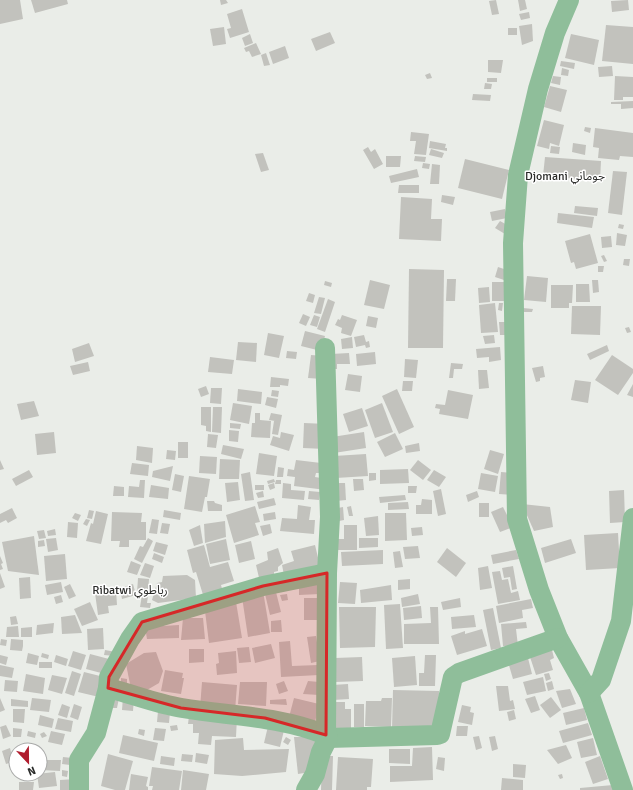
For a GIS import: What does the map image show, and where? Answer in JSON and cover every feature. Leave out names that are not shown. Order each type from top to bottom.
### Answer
[{"type":"street","points":[[569,0],[554,33],[538,90],[518,174],[513,243],[517,519],[539,590],[558,638],[589,693],[623,790]]},
{"type":"street","points":[[306,790],[315,774],[327,737],[327,573],[330,517],[326,348]]},
{"type":"street","points":[[589,693],[601,680],[627,622],[633,518]]},
{"type":"street","points":[[79,790],[79,760],[96,733],[108,688],[109,677],[130,639],[142,622],[263,586],[327,573]]},
{"type":"street","points":[[108,688],[181,708],[265,718],[315,730],[327,737],[436,736],[440,734],[453,677],[459,673],[558,638]]},
{"type":"highlighted area","points":[[327,573],[326,735],[265,718],[181,708],[108,688],[109,677],[142,622],[263,586]]},
{"type":"building","points":[[0,0],[20,0],[23,19],[0,24]]},
{"type":"building","points":[[31,0],[67,0],[68,4],[35,13]]},
{"type":"building","points":[[220,0],[226,0],[228,3],[221,5]]},
{"type":"building","points":[[496,0],[499,14],[492,15],[489,1]]},
{"type":"building","points":[[518,0],[525,0],[527,9],[520,11]]},
{"type":"building","points":[[628,0],[629,10],[612,12],[611,1]]},
{"type":"building","points":[[242,9],[249,32],[230,38],[227,29],[231,28],[227,14]]},
{"type":"building","points":[[529,12],[530,18],[521,20],[519,14]]},
{"type":"building","points":[[532,24],[533,41],[522,45],[519,26]]},
{"type":"building","points":[[606,25],[633,27],[633,64],[602,61]]},
{"type":"building","points":[[224,27],[226,44],[213,46],[210,29]]},
{"type":"building","points":[[508,28],[517,28],[517,35],[508,35]]},
{"type":"building","points":[[330,32],[335,43],[316,51],[311,39]]},
{"type":"building","points":[[250,34],[253,43],[245,46],[242,38]]},
{"type":"building","points":[[571,34],[599,40],[594,65],[565,58]]},
{"type":"building","points":[[256,43],[261,54],[252,57],[249,51],[246,52],[244,48]]},
{"type":"building","points":[[285,46],[289,58],[273,64],[269,52]]},
{"type":"building","points":[[266,53],[270,65],[264,66],[261,55]]},
{"type":"building","points":[[488,60],[503,60],[501,73],[488,72]]},
{"type":"building","points":[[561,61],[575,63],[574,69],[560,66]]},
{"type":"building","points":[[612,66],[613,76],[599,77],[598,67]]},
{"type":"building","points":[[562,68],[569,70],[568,76],[561,75]]},
{"type":"building","points":[[430,73],[432,78],[427,79],[425,75]]},
{"type":"building","points":[[553,76],[561,77],[560,85],[551,83]]},
{"type":"building","points":[[615,76],[633,77],[633,97],[623,97],[623,100],[614,100]]},
{"type":"building","points":[[487,78],[497,78],[497,82],[487,82]]},
{"type":"building","points":[[485,83],[492,84],[491,89],[484,89]]},
{"type":"building","points":[[550,86],[567,90],[561,112],[544,107]]},
{"type":"building","points":[[473,94],[491,95],[490,101],[472,100]]},
{"type":"building","points":[[633,101],[633,108],[621,109],[621,104],[611,104],[611,102]]},
{"type":"building","points":[[544,120],[564,125],[559,146],[550,143],[549,149],[537,146]]},
{"type":"building","points":[[585,127],[591,128],[590,133],[584,131]]},
{"type":"building","points":[[595,128],[633,133],[633,157],[620,156],[619,160],[598,158],[599,148],[593,147]]},
{"type":"building","points":[[411,132],[429,134],[426,155],[414,154],[416,141],[410,141]]},
{"type":"building","points":[[430,141],[446,144],[445,148],[447,148],[447,151],[429,148]]},
{"type":"building","points":[[573,143],[586,145],[585,155],[572,152]]},
{"type":"building","points":[[551,146],[560,147],[559,154],[550,153]]},
{"type":"building","points":[[368,147],[371,152],[375,149],[383,164],[374,169],[363,150]]},
{"type":"building","points":[[431,149],[444,153],[442,158],[429,155]]},
{"type":"building","points":[[263,153],[269,170],[261,172],[255,154]]},
{"type":"building","points":[[386,156],[401,156],[400,167],[386,167]]},
{"type":"building","points":[[415,156],[426,157],[425,162],[414,161]]},
{"type":"building","points":[[545,157],[601,161],[600,181],[543,176]]},
{"type":"building","points":[[465,159],[509,170],[502,199],[458,188]]},
{"type":"building","points":[[423,163],[430,164],[429,169],[422,168]]},
{"type":"building","points":[[432,164],[440,165],[439,184],[430,184]]},
{"type":"building","points":[[417,169],[419,177],[391,183],[389,176]]},
{"type":"building","points":[[613,171],[627,172],[622,215],[608,213]]},
{"type":"building","points":[[399,185],[419,185],[419,193],[398,193]]},
{"type":"building","points":[[442,195],[455,197],[453,205],[441,202]]},
{"type":"building","points":[[401,197],[432,199],[431,219],[442,219],[441,241],[399,239]]},
{"type":"building","points":[[575,206],[598,208],[597,216],[574,213]]},
{"type":"building","points":[[505,209],[507,218],[492,221],[490,212]]},
{"type":"building","points":[[558,213],[594,217],[592,228],[557,223]]},
{"type":"building","points":[[500,221],[509,226],[505,234],[495,228]]},
{"type":"building","points":[[619,224],[624,225],[623,229],[618,228]]},
{"type":"building","points":[[617,233],[627,235],[625,246],[616,245]]},
{"type":"building","points":[[590,234],[598,263],[576,269],[574,262],[571,263],[565,241]]},
{"type":"building","points":[[611,236],[612,247],[602,248],[601,237]]},
{"type":"building","points":[[604,255],[607,261],[604,262],[601,256]]},
{"type":"building","points":[[624,259],[630,259],[629,266],[623,265]]},
{"type":"building","points":[[598,266],[604,266],[603,272],[598,272]]},
{"type":"building","points":[[498,267],[507,270],[504,280],[495,277]]},
{"type":"building","points":[[409,269],[444,270],[443,348],[408,348]]},
{"type":"building","points":[[527,276],[548,278],[546,302],[524,300]]},
{"type":"building","points":[[447,279],[456,279],[455,301],[446,301]]},
{"type":"building","points":[[370,280],[390,285],[384,309],[364,305]]},
{"type":"building","points":[[592,280],[598,280],[599,292],[593,293]]},
{"type":"building","points":[[325,281],[332,283],[331,287],[324,285]]},
{"type":"building","points":[[492,282],[505,282],[505,301],[492,301]]},
{"type":"building","points":[[576,284],[589,284],[590,302],[576,302]]},
{"type":"building","points":[[551,285],[573,285],[572,303],[569,303],[569,308],[551,308]]},
{"type":"building","points":[[489,287],[490,302],[479,303],[478,288]]},
{"type":"building","points":[[309,293],[315,295],[313,303],[306,301]]},
{"type":"building","points":[[319,297],[325,298],[321,314],[314,313]]},
{"type":"building","points":[[328,299],[335,302],[325,332],[317,329]]},
{"type":"building","points":[[495,303],[498,332],[481,333],[479,305]]},
{"type":"building","points":[[499,303],[503,303],[502,311],[498,310]]},
{"type":"building","points":[[572,306],[601,306],[600,335],[571,334]]},
{"type":"building","points":[[523,308],[533,309],[532,312],[523,312]]},
{"type":"building","points":[[303,314],[310,317],[306,326],[299,323]]},
{"type":"building","points":[[314,315],[320,317],[317,327],[310,325]]},
{"type":"building","points":[[342,315],[357,320],[351,336],[341,333],[342,328],[335,325],[338,319],[340,320]]},
{"type":"building","points":[[368,316],[378,318],[376,328],[366,326]]},
{"type":"building","points":[[499,322],[506,322],[507,335],[500,335]]},
{"type":"building","points":[[629,327],[631,332],[627,333],[625,328]]},
{"type":"building","points":[[305,331],[325,336],[321,351],[301,346]]},
{"type":"building","points":[[268,333],[284,336],[279,358],[264,355]]},
{"type":"building","points":[[364,335],[366,342],[369,341],[370,347],[366,348],[365,345],[356,347],[354,337]]},
{"type":"building","points":[[494,335],[495,343],[485,344],[483,336]]},
{"type":"building","points":[[352,337],[353,348],[342,349],[341,339]]},
{"type":"building","points":[[238,342],[257,343],[256,362],[236,360]]},
{"type":"building","points":[[89,343],[94,356],[75,362],[72,349]]},
{"type":"building","points":[[607,345],[609,351],[590,360],[587,354]]},
{"type":"building","points":[[500,347],[501,360],[489,362],[489,357],[477,358],[476,349]]},
{"type":"building","points":[[287,351],[297,352],[296,359],[286,358]]},
{"type":"building","points":[[375,352],[376,364],[357,366],[356,354]]},
{"type":"building","points":[[349,353],[350,364],[337,364],[337,369],[332,369],[331,354]]},
{"type":"building","points":[[311,355],[324,356],[322,379],[308,378]]},
{"type":"building","points":[[612,355],[633,369],[633,373],[618,395],[595,380]]},
{"type":"building","points":[[210,357],[234,360],[232,374],[208,372]]},
{"type":"building","points":[[405,359],[418,360],[416,378],[404,377]]},
{"type":"building","points":[[88,362],[90,371],[73,375],[70,366]]},
{"type":"building","points":[[451,363],[463,364],[462,369],[454,369],[453,378],[449,378]]},
{"type":"building","points":[[543,366],[545,377],[540,378],[540,381],[536,382],[532,368]]},
{"type":"building","points":[[478,370],[487,370],[489,388],[479,389]]},
{"type":"building","points":[[348,374],[362,376],[360,392],[345,390]]},
{"type":"building","points":[[271,377],[289,379],[288,386],[280,385],[280,387],[270,387]]},
{"type":"building","points":[[575,380],[591,382],[588,403],[571,400]]},
{"type":"building","points":[[403,381],[413,381],[412,391],[402,391]]},
{"type":"building","points":[[633,384],[633,397],[627,395]]},
{"type":"building","points":[[206,386],[209,394],[201,397],[198,389]]},
{"type":"building","points":[[211,388],[222,388],[221,404],[210,403]]},
{"type":"building","points":[[238,389],[262,392],[261,404],[237,401]]},
{"type":"building","points":[[397,389],[414,427],[399,434],[382,396]]},
{"type":"building","points":[[272,390],[279,391],[278,397],[271,396]]},
{"type":"building","points":[[448,390],[473,395],[468,419],[439,414],[440,409],[435,408],[436,404],[445,405]]},
{"type":"building","points":[[267,397],[278,399],[276,408],[265,405]]},
{"type":"building","points":[[34,401],[39,416],[21,420],[17,404]]},
{"type":"building","points":[[233,403],[252,406],[249,424],[230,420]]},
{"type":"building","points":[[382,403],[393,432],[375,438],[365,410]]},
{"type":"building","points":[[201,407],[211,407],[211,432],[206,431],[206,426],[201,425]]},
{"type":"building","points":[[213,407],[222,407],[221,433],[212,432]]},
{"type":"building","points":[[362,408],[368,426],[349,432],[343,414]]},
{"type":"building","points":[[255,413],[260,413],[260,420],[271,421],[270,438],[251,437],[252,423],[255,423]]},
{"type":"building","points":[[271,413],[282,415],[278,435],[272,434],[275,421],[269,420]]},
{"type":"building","points":[[230,423],[241,424],[240,429],[230,428]]},
{"type":"building","points":[[304,423],[327,424],[325,449],[303,448]]},
{"type":"building","points":[[229,430],[239,431],[238,442],[229,441]]},
{"type":"building","points":[[54,432],[56,453],[37,455],[35,434]]},
{"type":"building","points":[[281,432],[294,435],[289,451],[270,445],[273,436],[280,438]]},
{"type":"building","points":[[364,432],[366,448],[334,453],[332,437]]},
{"type":"building","points":[[395,433],[403,449],[385,457],[377,442]]},
{"type":"building","points":[[208,434],[218,435],[216,448],[207,447]]},
{"type":"building","points":[[178,442],[188,442],[188,458],[178,458]]},
{"type":"building","points":[[419,443],[420,451],[406,453],[405,446]]},
{"type":"building","points":[[223,445],[244,449],[241,459],[221,454]]},
{"type":"building","points":[[137,446],[153,448],[152,463],[136,460]]},
{"type":"building","points":[[167,450],[176,451],[175,460],[166,459]]},
{"type":"building","points":[[490,450],[504,454],[498,474],[484,469]]},
{"type":"building","points":[[259,453],[277,456],[274,476],[256,474]]},
{"type":"building","points":[[366,454],[368,476],[336,478],[334,456]]},
{"type":"building","points":[[200,456],[217,457],[216,474],[199,473]]},
{"type":"building","points":[[220,459],[240,460],[239,479],[219,479]]},
{"type":"building","points":[[0,460],[4,469],[0,470]]},
{"type":"building","points":[[296,460],[321,463],[320,473],[316,473],[315,477],[327,479],[326,490],[294,486],[295,477],[287,476],[288,469],[294,470]]},
{"type":"building","points":[[418,460],[431,470],[423,480],[410,470]]},
{"type":"building","points":[[132,463],[149,465],[148,476],[130,474]]},
{"type":"building","points":[[173,466],[170,481],[152,477],[153,471]]},
{"type":"building","points":[[278,467],[284,468],[283,477],[277,477]]},
{"type":"building","points":[[408,469],[409,483],[380,484],[380,470]]},
{"type":"building","points":[[29,470],[33,477],[16,486],[12,479]]},
{"type":"building","points":[[434,470],[446,477],[439,487],[427,480]]},
{"type":"building","points":[[250,472],[254,500],[245,501],[241,474]]},
{"type":"building","points":[[501,472],[515,473],[513,495],[499,494]]},
{"type":"building","points":[[369,473],[376,473],[376,480],[369,481]]},
{"type":"building","points":[[481,473],[498,476],[495,492],[478,489]]},
{"type":"building","points":[[175,474],[184,476],[181,492],[172,490]]},
{"type":"building","points":[[189,476],[210,479],[207,497],[205,497],[202,512],[184,509]]},
{"type":"building","points":[[274,479],[275,482],[268,484],[267,481]]},
{"type":"building","points":[[353,479],[363,479],[364,490],[354,491]]},
{"type":"building","points":[[140,480],[145,480],[144,498],[128,497],[129,486],[139,487]]},
{"type":"building","points":[[276,480],[281,480],[281,484],[275,484]]},
{"type":"building","points":[[238,482],[240,500],[227,502],[225,483]]},
{"type":"building","points":[[274,483],[275,488],[270,490],[268,485]]},
{"type":"building","points":[[283,483],[291,484],[291,490],[305,491],[304,500],[282,498]]},
{"type":"building","points":[[336,483],[345,483],[346,500],[336,501]]},
{"type":"building","points":[[151,485],[169,488],[168,499],[149,497]]},
{"type":"building","points":[[255,485],[264,485],[264,490],[255,490]]},
{"type":"building","points":[[114,486],[124,487],[124,496],[113,496]]},
{"type":"building","points":[[408,486],[417,486],[416,493],[408,493]]},
{"type":"building","points":[[441,489],[446,514],[438,516],[433,491]]},
{"type":"building","points":[[624,490],[625,522],[610,523],[609,491]]},
{"type":"building","points":[[263,491],[264,497],[258,498],[256,493]]},
{"type":"building","points":[[309,491],[320,492],[319,500],[308,499]]},
{"type":"building","points":[[477,491],[479,497],[468,502],[466,495]]},
{"type":"building","points":[[405,495],[406,500],[380,503],[379,497]]},
{"type":"building","points":[[274,498],[276,505],[259,509],[257,502]]},
{"type":"building","points":[[422,499],[432,500],[432,514],[416,514],[416,505],[421,505]]},
{"type":"building","points":[[207,501],[214,501],[215,503],[222,505],[222,511],[208,511]]},
{"type":"building","points":[[408,502],[409,509],[388,510],[388,503]]},
{"type":"building","points":[[479,503],[489,503],[489,517],[479,517]]},
{"type":"building","points":[[522,504],[550,507],[553,527],[534,531]]},
{"type":"building","points":[[298,505],[311,507],[309,520],[315,520],[314,534],[280,531],[282,518],[297,519]]},
{"type":"building","points":[[255,506],[260,522],[255,523],[259,535],[234,543],[226,515]]},
{"type":"building","points":[[351,506],[353,516],[349,516],[347,507]]},
{"type":"building","points":[[343,507],[344,520],[339,521],[338,508]]},
{"type":"building","points":[[503,507],[513,527],[500,532],[491,512]]},
{"type":"building","points":[[12,508],[17,518],[8,523],[6,520],[0,523],[0,514]]},
{"type":"building","points":[[89,510],[94,511],[92,519],[87,518]]},
{"type":"building","points":[[164,510],[181,513],[180,520],[163,517]]},
{"type":"building","points":[[96,511],[108,514],[101,544],[86,541],[91,523],[93,524]]},
{"type":"building","points":[[112,512],[142,513],[141,522],[146,522],[146,540],[129,540],[129,547],[119,547],[120,541],[111,541]]},
{"type":"building","points":[[275,512],[276,519],[264,521],[263,514]]},
{"type":"building","points":[[75,513],[81,515],[78,521],[72,518]]},
{"type":"building","points":[[385,513],[406,513],[407,540],[385,541]]},
{"type":"building","points":[[378,516],[379,535],[366,536],[364,518]]},
{"type":"building","points":[[86,519],[90,520],[87,526],[83,524]]},
{"type":"building","points":[[152,519],[159,520],[157,534],[149,533]]},
{"type":"building","points":[[225,521],[226,537],[205,543],[204,524]]},
{"type":"building","points":[[68,522],[78,523],[77,538],[67,537]]},
{"type":"building","points":[[162,523],[170,524],[168,534],[160,533]]},
{"type":"building","points":[[270,524],[272,533],[263,536],[260,526]]},
{"type":"building","points":[[200,525],[203,543],[194,546],[189,530]]},
{"type":"building","points":[[344,525],[357,525],[357,550],[337,550],[337,539],[344,539]]},
{"type":"building","points":[[422,527],[423,535],[412,536],[411,528]]},
{"type":"building","points":[[55,529],[56,535],[48,536],[47,531]]},
{"type":"building","points":[[44,530],[46,538],[39,539],[37,531]]},
{"type":"building","points":[[618,533],[620,568],[586,570],[584,535]]},
{"type":"building","points":[[34,536],[39,575],[8,571],[2,542]]},
{"type":"building","points":[[56,538],[58,550],[48,552],[46,539]]},
{"type":"building","points":[[148,538],[153,541],[142,563],[134,559],[140,546],[143,547]]},
{"type":"building","points":[[359,538],[378,538],[378,547],[359,548]]},
{"type":"building","points":[[226,539],[230,560],[210,564],[206,544]]},
{"type":"building","points":[[571,539],[576,553],[545,563],[541,548]]},
{"type":"building","points":[[44,540],[45,546],[38,547],[38,541]]},
{"type":"building","points":[[251,541],[255,559],[239,563],[235,545]]},
{"type":"building","points":[[156,542],[168,545],[165,555],[153,551]]},
{"type":"building","points":[[204,545],[210,567],[228,562],[234,581],[221,585],[223,592],[204,598],[196,572],[193,573],[187,550]]},
{"type":"building","points":[[315,545],[320,566],[284,575],[282,565],[294,561],[291,551]]},
{"type":"building","points":[[418,546],[420,558],[405,559],[403,547]]},
{"type":"building","points":[[278,548],[283,563],[278,567],[278,571],[274,572],[274,576],[260,582],[256,565],[268,560],[267,552]]},
{"type":"building","points":[[447,548],[466,563],[456,577],[437,562]]},
{"type":"building","points":[[383,550],[383,564],[342,566],[341,552]]},
{"type":"building","points":[[516,550],[519,559],[493,564],[491,555]]},
{"type":"building","points":[[400,551],[403,567],[395,568],[393,552]]},
{"type":"building","points":[[154,553],[164,557],[162,563],[152,559]]},
{"type":"building","points":[[65,554],[67,579],[46,581],[44,556]]},
{"type":"building","points":[[0,556],[3,563],[1,564],[3,569],[0,570]]},
{"type":"building","points":[[131,561],[141,565],[137,575],[127,572]]},
{"type":"building","points":[[145,563],[154,566],[150,578],[140,575]]},
{"type":"building","points":[[488,566],[492,588],[480,590],[478,568]]},
{"type":"building","points":[[513,566],[517,589],[512,590],[510,577],[504,578],[502,568]]},
{"type":"building","points":[[500,571],[502,580],[508,579],[511,593],[518,591],[520,600],[498,604],[492,572]]},
{"type":"building","points":[[0,573],[5,587],[0,589]]},
{"type":"building","points":[[187,575],[195,580],[196,598],[158,603],[152,600],[157,583],[162,582],[163,576]]},
{"type":"building","points":[[30,577],[31,598],[20,599],[19,578]]},
{"type":"building","points":[[138,578],[149,579],[148,593],[137,593]]},
{"type":"building","points":[[410,579],[410,589],[398,590],[398,580]]},
{"type":"building","points":[[61,582],[63,592],[47,595],[45,585]]},
{"type":"building","points":[[319,582],[320,594],[299,595],[299,583]]},
{"type":"building","points":[[340,582],[357,583],[355,604],[338,603]]},
{"type":"building","points":[[70,584],[76,596],[69,599],[64,587]]},
{"type":"building","points":[[133,584],[136,595],[122,599],[120,588]]},
{"type":"building","points":[[391,585],[392,600],[361,603],[360,590]]},
{"type":"building","points":[[116,591],[117,605],[108,606],[109,613],[98,615],[95,593]]},
{"type":"building","points":[[263,591],[270,633],[248,637],[242,597]]},
{"type":"building","points":[[276,592],[281,612],[270,615],[265,594]]},
{"type":"building","points":[[287,594],[288,600],[282,601],[280,595]]},
{"type":"building","points":[[418,594],[420,604],[402,607],[401,598]]},
{"type":"building","points":[[61,595],[63,602],[56,604],[54,597]]},
{"type":"building","points":[[142,595],[148,596],[147,603],[151,603],[150,608],[140,607]]},
{"type":"building","points":[[304,598],[321,598],[321,620],[304,620]]},
{"type":"building","points":[[460,598],[461,607],[443,610],[441,602]]},
{"type":"building","points":[[531,599],[533,608],[522,610],[523,618],[499,623],[496,606]]},
{"type":"building","points":[[90,602],[98,620],[82,626],[74,609]]},
{"type":"building","points":[[236,602],[242,638],[209,643],[205,611]]},
{"type":"building","points":[[400,604],[403,648],[386,649],[384,605]]},
{"type":"building","points":[[421,606],[422,618],[404,620],[403,608]]},
{"type":"building","points":[[339,607],[376,607],[375,647],[340,648]]},
{"type":"building","points":[[430,607],[438,607],[439,644],[404,644],[404,624],[431,623]]},
{"type":"building","points":[[493,608],[501,648],[491,650],[483,610]]},
{"type":"building","points":[[75,615],[82,633],[62,634],[61,617]]},
{"type":"building","points":[[474,615],[476,627],[452,629],[451,617]]},
{"type":"building","points":[[16,616],[18,624],[11,625],[10,617]]},
{"type":"building","points":[[183,618],[203,618],[205,639],[181,640]]},
{"type":"building","points":[[281,620],[282,632],[271,632],[271,621]]},
{"type":"building","points":[[526,622],[527,628],[516,629],[518,646],[503,646],[501,624]]},
{"type":"building","points":[[54,623],[53,633],[36,635],[37,625]]},
{"type":"building","points":[[179,625],[179,638],[147,639],[145,627]]},
{"type":"building","points":[[18,626],[19,637],[6,637],[7,627]]},
{"type":"building","points":[[32,627],[32,637],[21,637],[21,628]]},
{"type":"building","points":[[103,628],[104,649],[88,650],[87,629]]},
{"type":"building","points":[[482,629],[487,646],[457,655],[451,636],[465,631],[465,634]]},
{"type":"building","points":[[316,636],[320,661],[311,663],[307,637]]},
{"type":"building","points":[[1,639],[7,640],[6,646],[0,645]]},
{"type":"building","points":[[11,639],[23,640],[22,651],[10,650]]},
{"type":"building","points":[[290,641],[292,666],[318,665],[319,675],[281,677],[279,642]]},
{"type":"building","points":[[271,644],[275,658],[255,663],[252,648]]},
{"type":"building","points":[[249,647],[251,662],[239,663],[237,648]]},
{"type":"building","points":[[189,649],[204,649],[204,662],[189,663]]},
{"type":"building","points":[[105,650],[116,652],[115,656],[104,655]]},
{"type":"building","points":[[552,650],[554,658],[550,660],[553,670],[536,675],[530,657]]},
{"type":"building","points":[[73,651],[86,655],[81,670],[68,666]]},
{"type":"building","points":[[236,651],[237,673],[217,675],[216,664],[219,663],[218,653]]},
{"type":"building","points":[[156,652],[163,671],[159,683],[147,690],[131,689],[126,664],[144,653]]},
{"type":"building","points":[[28,653],[39,656],[37,665],[26,663]]},
{"type":"building","points":[[42,653],[49,655],[48,659],[41,657]]},
{"type":"building","points":[[90,654],[109,659],[105,674],[86,669]]},
{"type":"building","points":[[0,655],[8,657],[6,665],[0,663]]},
{"type":"building","points":[[56,655],[68,659],[66,666],[54,662]]},
{"type":"building","points":[[425,655],[436,655],[435,686],[419,686],[419,673],[424,673]]},
{"type":"building","points":[[415,656],[417,685],[394,687],[392,658]]},
{"type":"building","points":[[362,657],[363,681],[335,682],[335,658]]},
{"type":"building","points":[[528,658],[532,674],[513,679],[508,662]]},
{"type":"building","points":[[39,662],[52,662],[52,668],[39,668]]},
{"type":"building","points":[[0,665],[14,668],[12,678],[0,676]]},
{"type":"building","points":[[165,670],[183,673],[182,678],[184,678],[181,694],[161,691]]},
{"type":"building","points":[[72,671],[81,674],[74,696],[65,693]]},
{"type":"building","points":[[84,672],[104,677],[99,697],[78,692]]},
{"type":"building","points":[[549,673],[551,679],[546,681],[544,674]]},
{"type":"building","points":[[26,674],[45,678],[43,694],[23,691]]},
{"type":"building","points":[[52,675],[67,678],[62,694],[48,690]]},
{"type":"building","points":[[543,677],[546,691],[527,695],[523,682]]},
{"type":"building","points":[[121,678],[127,679],[127,689],[121,689]]},
{"type":"building","points":[[5,680],[18,681],[17,692],[4,691]]},
{"type":"building","points":[[284,681],[288,691],[279,694],[276,684]]},
{"type":"building","points":[[308,681],[319,682],[319,695],[303,694]]},
{"type":"building","points":[[552,681],[554,689],[548,691],[546,683]]},
{"type":"building","points":[[202,682],[237,685],[235,711],[200,708]]},
{"type":"building","points":[[240,682],[267,682],[266,706],[238,704]]},
{"type":"building","points":[[348,684],[349,699],[333,700],[332,685]]},
{"type":"building","points":[[496,686],[508,686],[510,701],[513,700],[515,709],[499,711]]},
{"type":"building","points":[[570,689],[576,704],[562,708],[556,691]]},
{"type":"building","points":[[393,690],[439,691],[438,731],[392,729]]},
{"type":"building","points":[[535,696],[540,710],[531,713],[525,699]]},
{"type":"building","points":[[114,697],[119,698],[117,708],[112,708]]},
{"type":"building","points":[[123,697],[134,698],[133,711],[122,710]]},
{"type":"building","points":[[551,697],[561,710],[550,718],[540,705]]},
{"type":"building","points":[[0,698],[5,710],[0,712]]},
{"type":"building","points":[[32,698],[51,700],[49,712],[30,710]]},
{"type":"building","points":[[294,698],[319,704],[314,727],[288,721]]},
{"type":"building","points":[[382,698],[392,698],[391,727],[365,726],[366,701],[381,701]]},
{"type":"building","points":[[11,699],[28,701],[28,707],[11,706]]},
{"type":"building","points":[[286,699],[287,705],[270,704],[270,700]]},
{"type":"building","points":[[332,702],[345,702],[345,709],[351,709],[351,729],[332,729]]},
{"type":"building","points":[[62,704],[70,707],[67,718],[58,715]]},
{"type":"building","points":[[74,704],[82,707],[78,720],[70,717]]},
{"type":"building","points":[[354,704],[364,704],[364,727],[354,727]]},
{"type":"building","points":[[462,705],[471,707],[470,712],[474,713],[472,725],[458,722]]},
{"type":"building","points":[[584,708],[587,720],[566,725],[563,713]]},
{"type":"building","points":[[13,709],[25,709],[24,723],[13,722]]},
{"type":"building","points":[[514,710],[516,719],[509,721],[507,712]]},
{"type":"building","points":[[158,711],[170,712],[169,723],[157,722]]},
{"type":"building","points":[[40,715],[54,719],[52,728],[38,725]]},
{"type":"building","points":[[189,716],[237,717],[236,737],[212,736],[211,745],[198,744],[199,733],[193,733],[193,724],[188,724]]},
{"type":"building","points":[[58,718],[73,721],[71,732],[55,729]]},
{"type":"building","points":[[269,722],[285,726],[280,747],[264,743]]},
{"type":"building","points":[[588,723],[592,735],[563,743],[559,731]]},
{"type":"building","points":[[6,725],[11,736],[3,739],[0,727]]},
{"type":"building","points":[[177,725],[178,730],[171,731],[170,726]]},
{"type":"building","points":[[457,726],[468,726],[467,736],[456,736]]},
{"type":"building","points":[[13,728],[22,729],[21,737],[13,737]]},
{"type":"building","points":[[155,728],[166,729],[164,741],[153,740]]},
{"type":"building","points":[[139,729],[145,730],[144,736],[138,734]]},
{"type":"building","points":[[28,731],[36,733],[35,738],[27,736]]},
{"type":"building","points":[[51,731],[65,734],[62,745],[48,742]]},
{"type":"building","points":[[44,732],[47,736],[42,738],[40,734]]},
{"type":"building","points":[[123,735],[158,743],[154,761],[119,753]]},
{"type":"building","points":[[479,736],[482,748],[476,750],[473,737]]},
{"type":"building","points":[[495,736],[498,749],[492,751],[489,737]]},
{"type":"building","points":[[286,737],[291,740],[288,745],[283,742]]},
{"type":"building","points":[[294,737],[315,737],[316,756],[310,772],[298,774]]},
{"type":"building","points":[[243,738],[244,750],[289,749],[286,772],[242,776],[214,774],[215,740]]},
{"type":"building","points":[[593,738],[597,755],[581,758],[577,742]]},
{"type":"building","points":[[566,745],[572,758],[558,764],[547,750]]},
{"type":"building","points":[[432,747],[433,780],[390,782],[390,766],[412,766],[413,748]]},
{"type":"building","points":[[8,749],[8,763],[6,764],[2,751]]},
{"type":"building","points":[[389,749],[410,749],[410,764],[389,763]]},
{"type":"building","points":[[196,753],[209,755],[207,764],[195,762]]},
{"type":"building","points":[[108,754],[133,761],[125,790],[115,790],[101,786]]},
{"type":"building","points":[[182,754],[193,755],[192,762],[181,761]]},
{"type":"building","points":[[161,756],[175,758],[174,766],[160,764]]},
{"type":"building","points":[[322,756],[333,756],[332,790],[321,790]]},
{"type":"building","points":[[600,756],[608,779],[593,784],[585,762]]},
{"type":"building","points":[[63,757],[72,758],[70,765],[62,764]]},
{"type":"building","points":[[338,757],[373,759],[371,787],[367,787],[367,790],[336,790]]},
{"type":"building","points":[[438,757],[445,758],[444,771],[436,769]]},
{"type":"building","points":[[48,760],[61,760],[60,771],[48,770]]},
{"type":"building","points":[[513,764],[526,765],[525,778],[513,777]]},
{"type":"building","points":[[152,767],[182,771],[179,790],[152,790],[153,786],[149,786]]},
{"type":"building","points":[[62,770],[68,771],[67,777],[62,776]]},
{"type":"building","points":[[183,770],[209,774],[206,790],[181,790]]},
{"type":"building","points":[[55,772],[57,786],[39,788],[38,782],[48,782],[48,773]]},
{"type":"building","points":[[131,774],[148,777],[146,786],[148,787],[148,790],[129,790]]},
{"type":"building","points":[[562,774],[563,778],[560,779],[558,775]]},
{"type":"building","points":[[502,778],[523,780],[523,790],[501,790]]},
{"type":"building","points":[[76,779],[76,790],[60,790],[60,780]]},
{"type":"building","points":[[19,782],[34,782],[33,790],[19,790]]},
{"type":"building","points":[[613,785],[613,790],[580,790],[580,788]]},
{"type":"district","name":"Djomani جوماني","points":[[565,176]]},
{"type":"district","name":"Ribatwi رباطوي","points":[[130,590]]}]
